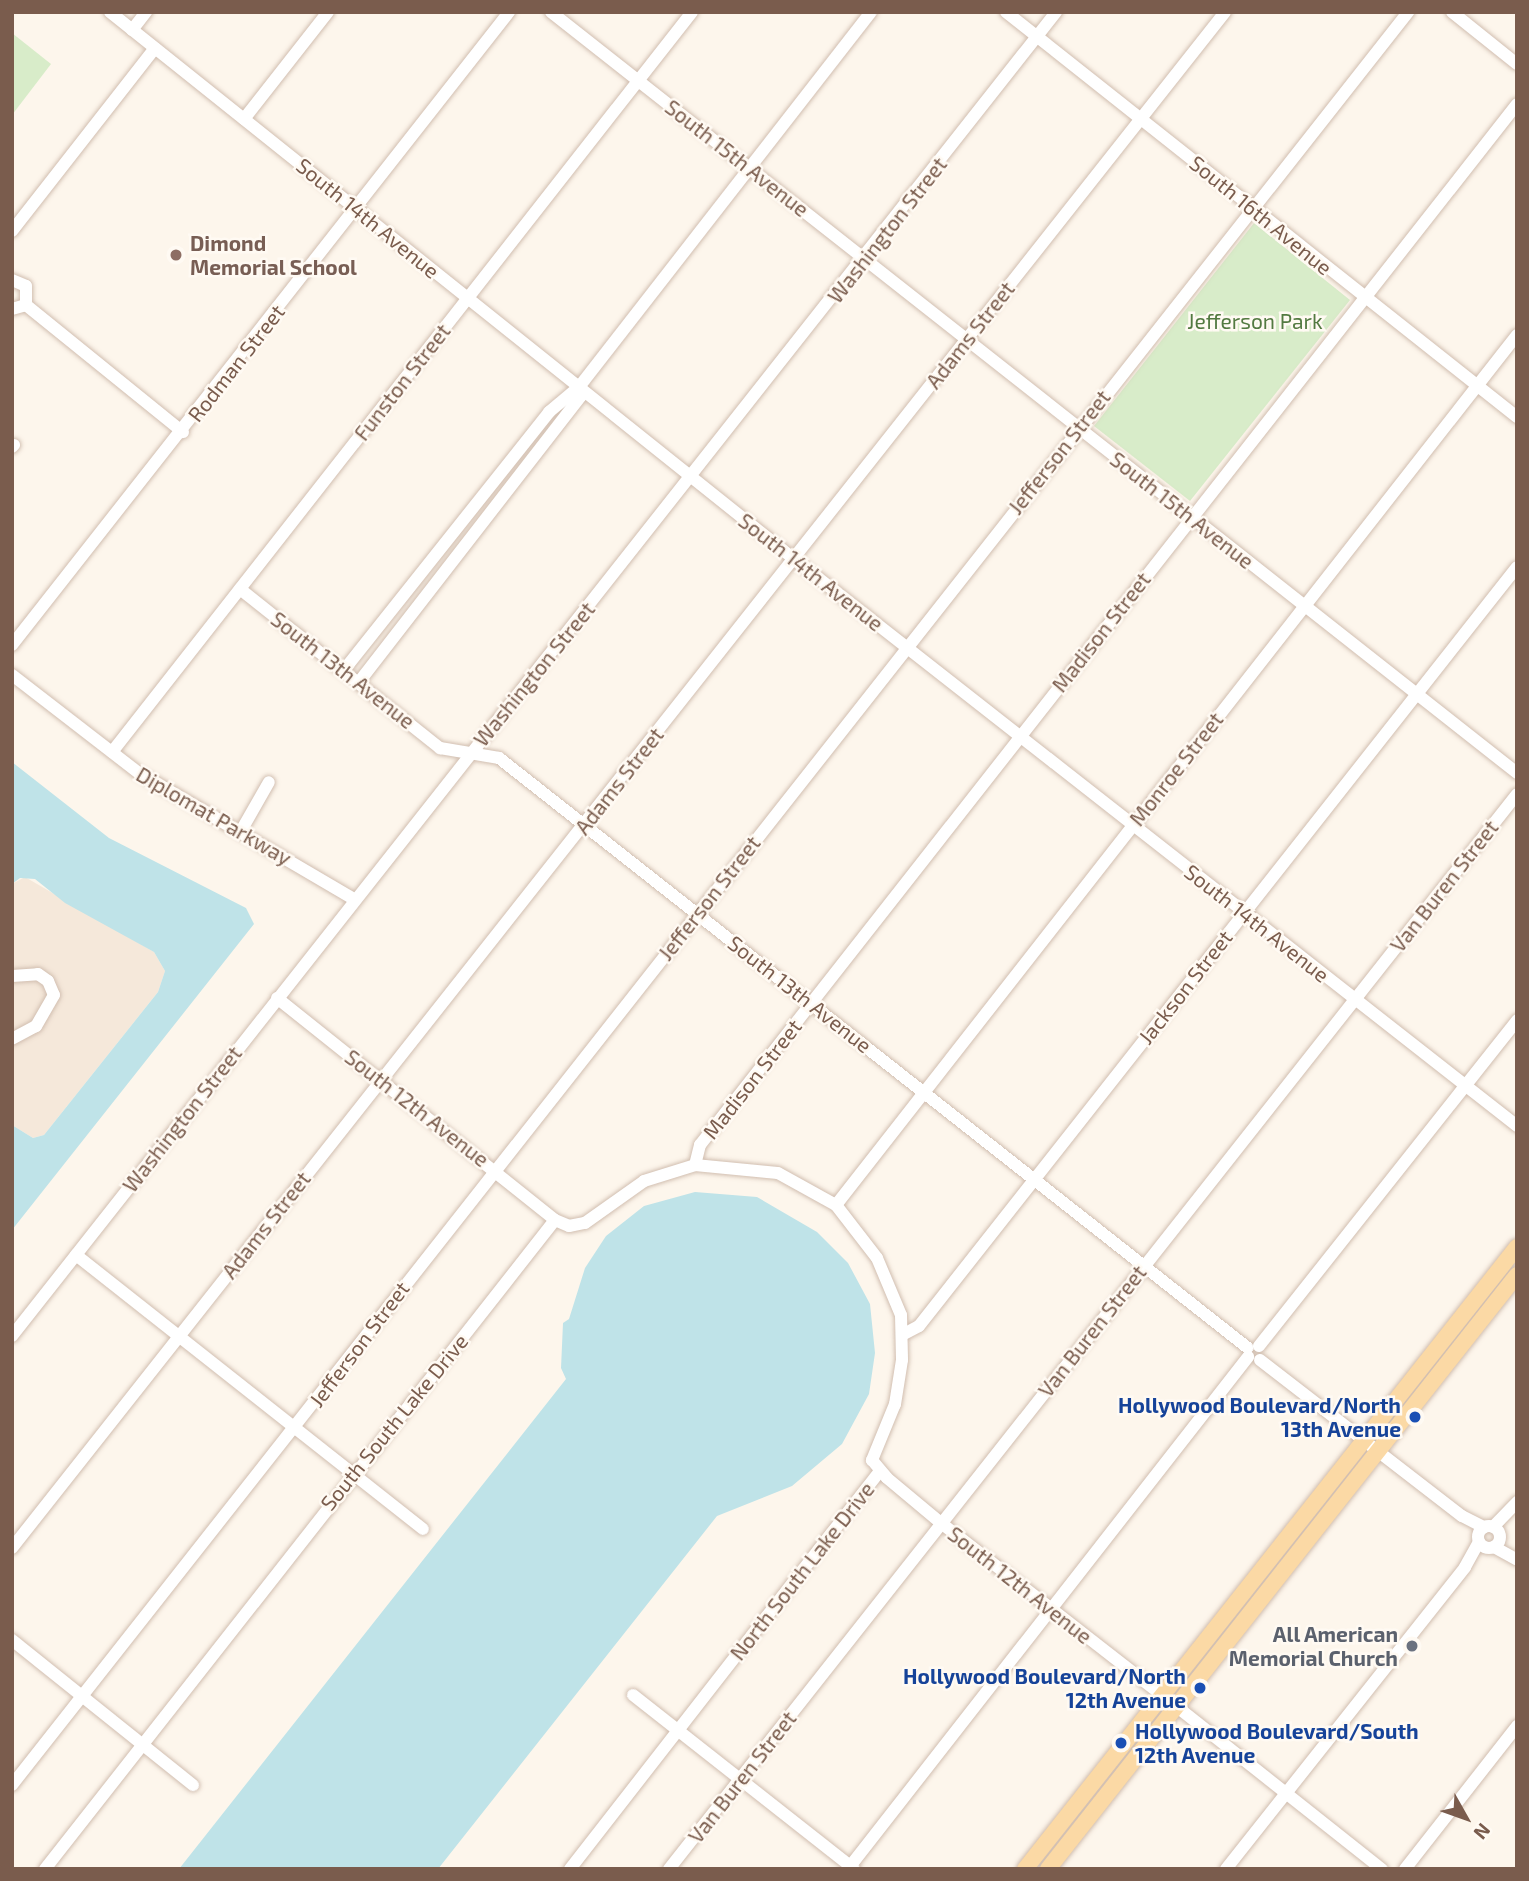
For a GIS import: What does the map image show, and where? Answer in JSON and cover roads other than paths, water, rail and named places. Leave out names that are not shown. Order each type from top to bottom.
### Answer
[{"type":"main road","points":[[1025,1869],[1517,1247]]},
{"type":"main road","points":[[1048,1869],[1517,1275]]},
{"type":"street","name":"South 14th Avenue","points":[[110,12],[1131,826],[1517,1126]]},
{"type":"street","points":[[132,30],[146,12]]},
{"type":"street","points":[[244,119],[328,12]]},
{"type":"street","name":"Rodman Street","points":[[12,645],[183,432],[509,12]]},
{"type":"street","name":"South 15th Avenue","points":[[551,12],[1517,773]]},
{"type":"street","name":"Funston Street","points":[[112,752],[692,12]]},
{"type":"street","points":[[344,670],[549,412],[579,387],[871,12]]},
{"type":"street","name":"South 16th Avenue","points":[[1006,12],[1517,417]]},
{"type":"street","name":"Washington Street","points":[[12,1336],[469,753],[693,478],[1056,12]]},
{"type":"street","name":"Adams Street","points":[[12,1548],[1225,12]]},
{"type":"street","name":"Jefferson Street","points":[[12,1786],[295,1428],[494,1169],[1408,12]]},
{"type":"street","points":[[1452,12],[1517,64]]},
{"type":"street","points":[[12,231],[155,48]]},
{"type":"street","name":"Madison Street","points":[[695,1165],[700,1145],[1019,735],[1517,104]]},
{"type":"street","points":[[12,280],[26,286],[26,305]]},
{"type":"street","points":[[26,305],[183,432]]},
{"type":"street","points":[[12,309],[26,305]]},
{"type":"street","name":"Monroe Street","points":[[836,1205],[1517,335]]},
{"type":"street","points":[[359,682],[581,396],[579,387]]},
{"type":"street","name":"Jackson Street","points":[[902,1335],[919,1326],[1517,567]]},
{"type":"street","name":"South 13th Avenue","points":[[240,589],[440,748],[499,758],[1515,1559]]},
{"type":"street","name":"Diplomat Parkway","points":[[12,675],[167,791],[242,831],[354,899]]},
{"type":"street","points":[[242,831],[270,782]]},
{"type":"street","name":"Van Buren Street","points":[[669,1869],[1517,794]]},
{"type":"street","points":[[12,976],[38,974],[48,981],[54,995],[36,1026],[12,1039]]},
{"type":"street","name":"South 12th Avenue","points":[[277,998],[555,1220]]},
{"type":"street","points":[[633,1695],[851,1868],[1517,1020]]},
{"type":"street","points":[[555,1220],[569,1226],[585,1223],[644,1181],[695,1165],[778,1173],[836,1205]]},
{"type":"street","name":"North South Lake Drive","points":[[570,1869],[880,1471],[872,1460],[895,1404],[902,1335],[889,1278],[867,1241],[836,1205]]},
{"type":"street","name":"South South Lake Drive","points":[[45,1869],[352,1473],[555,1220]]},
{"type":"street","points":[[76,1255],[423,1530]]},
{"type":"street","name":"South 12th Avenue","points":[[880,1471],[941,1523],[1162,1695]]},
{"type":"street","points":[[1226,1869],[1515,1504]]},
{"type":"street","points":[[12,1640],[193,1785]]},
{"type":"street","points":[[1176,1706],[1382,1869]]},
{"type":"street","points":[[1405,1869],[1517,1726]]},
{"type":"water","points":[[12,762],[109,838],[246,908],[254,924],[12,1230],[12,1125],[33,1138],[44,1135],[158,992],[165,971],[154,952],[65,903],[35,879],[20,878],[12,884]]},
{"type":"water","points":[[695,1192],[757,1197],[817,1232],[848,1263],[870,1304],[875,1353],[869,1394],[842,1444],[792,1486],[717,1516],[438,1869],[179,1869],[566,1379],[561,1368],[563,1323],[569,1319],[585,1268],[606,1236],[644,1206]]},
{"type":"place","name":"Dimond Memorial School","points":[[176,255]]},
{"type":"place","name":"Hollywood Boulevard/North 13th Avenue","points":[[1415,1417]]},
{"type":"place","name":"All American Memorial Church","points":[[1412,1646]]},
{"type":"place","name":"Hollywood Boulevard/North 12th Avenue","points":[[1200,1688]]},
{"type":"place","name":"Hollywood Boulevard/South 12th Avenue","points":[[1121,1743]]},
{"type":"park label","name":"Jefferson Park","points":[[1255,321]]}]
